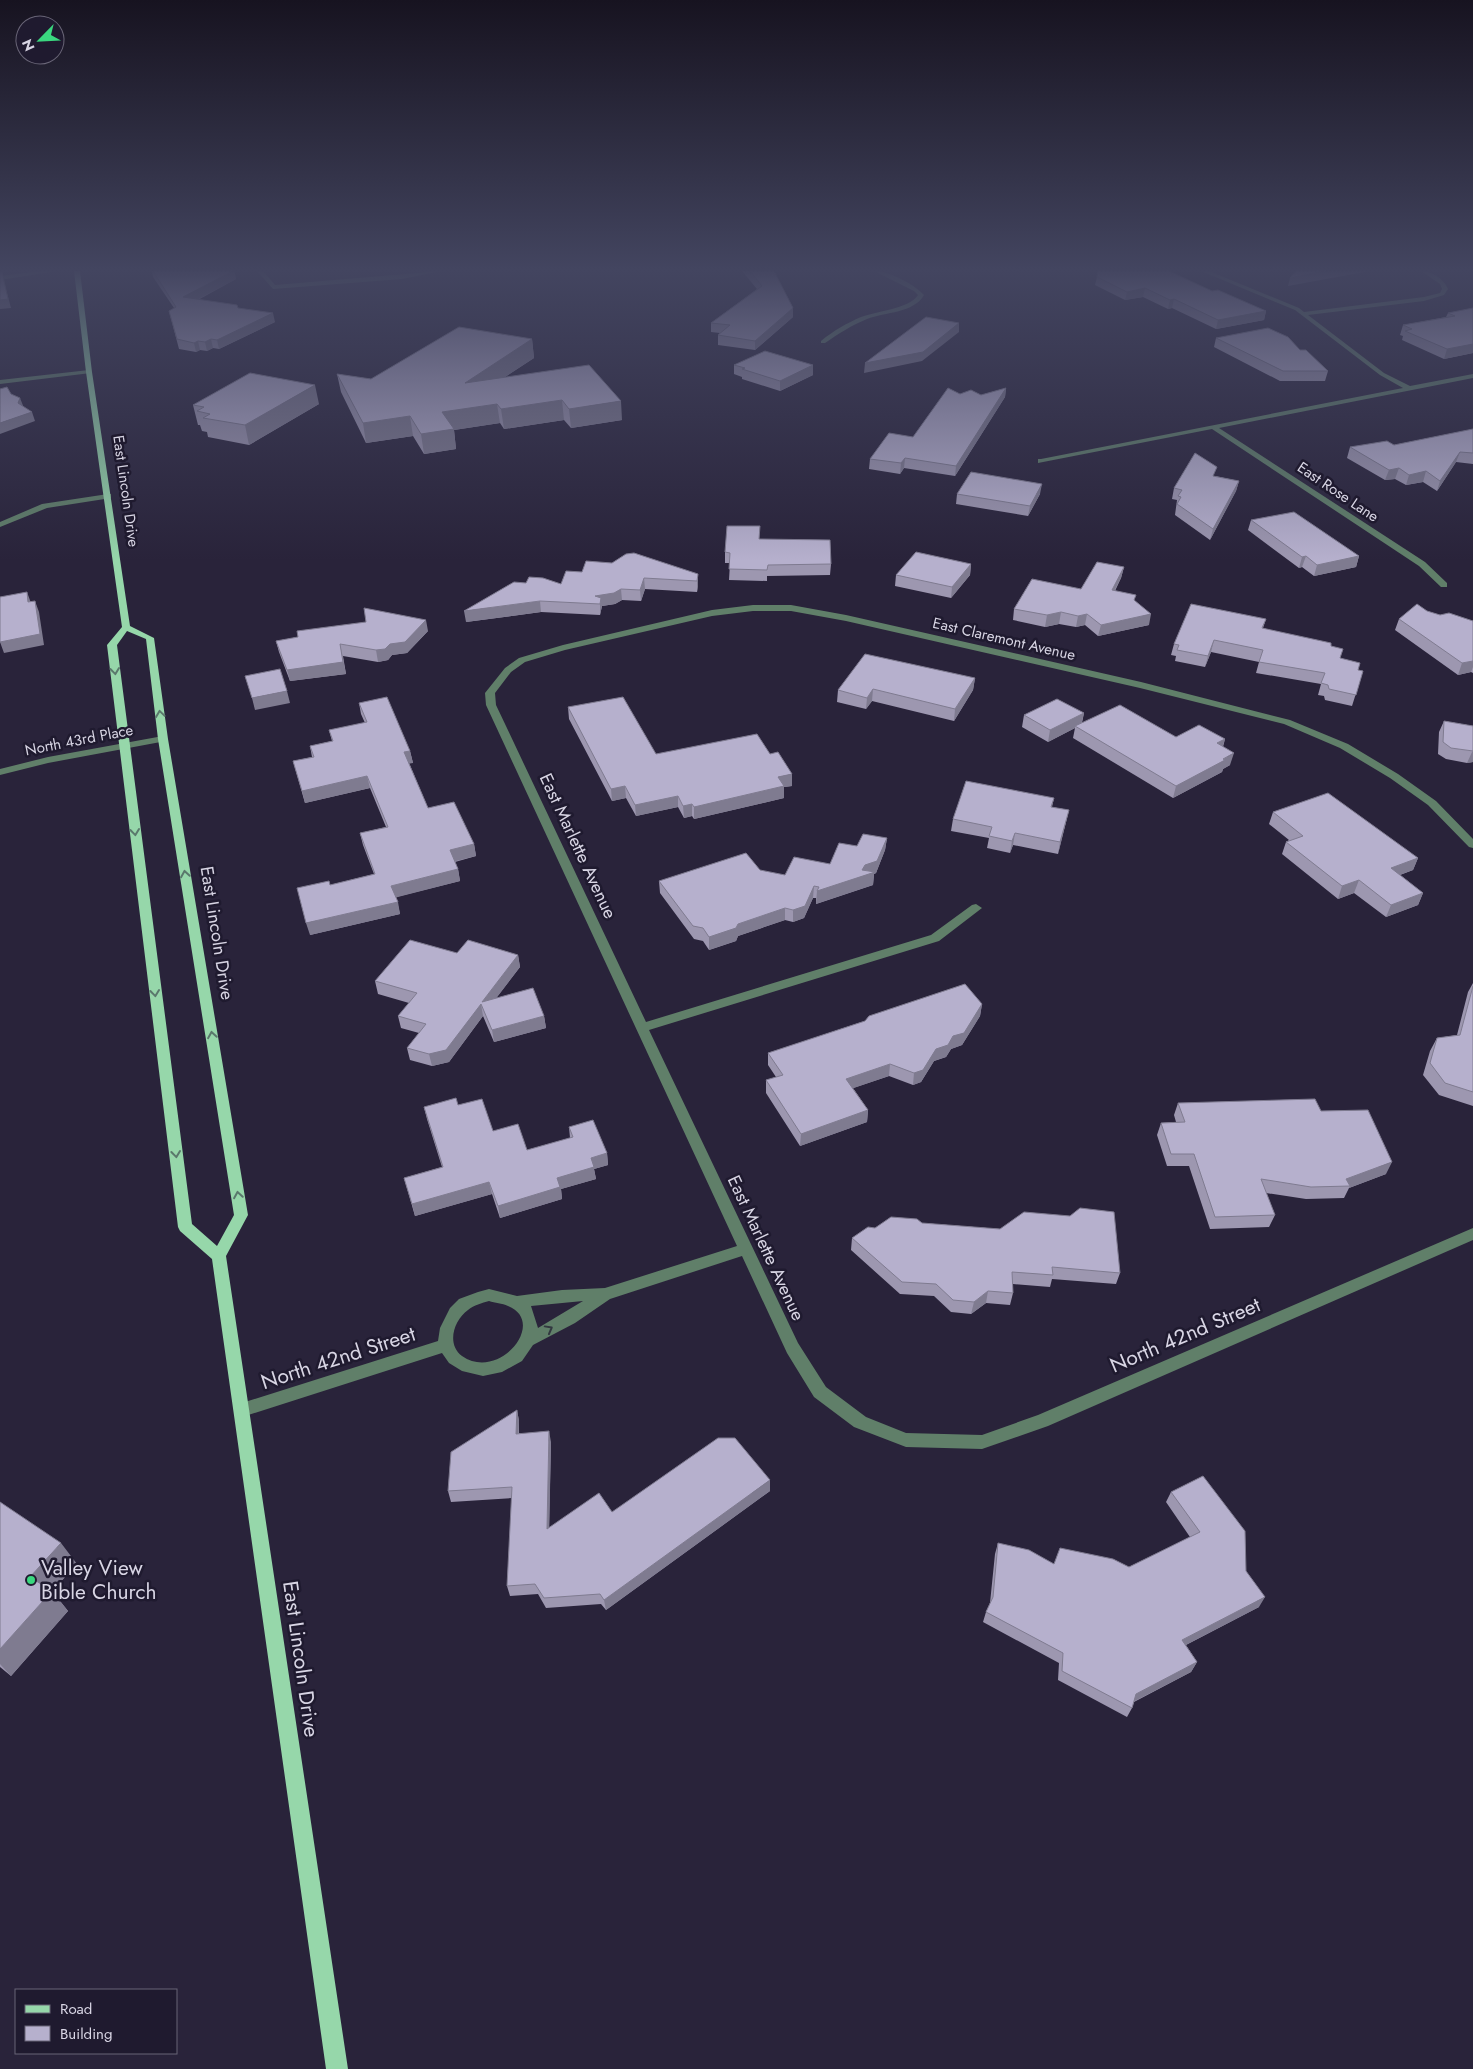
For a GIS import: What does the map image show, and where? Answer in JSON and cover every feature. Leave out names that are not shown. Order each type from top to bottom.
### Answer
[{"type":"main road","name":"East Lincoln Drive","points":[[88,368],[126,627],[150,638],[163,739],[241,1215],[219,1256],[337,2069]]},
{"type":"main road","points":[[126,627],[112,645],[185,1227],[219,1256]]},
{"type":"street","points":[[1374,368],[1408,388]]},
{"type":"street","points":[[0,382],[89,372]]},
{"type":"street","points":[[1041,461],[1473,376]]},
{"type":"street","name":"East Rose Lane","points":[[1213,427],[1422,564],[1444,585]]},
{"type":"street","points":[[0,525],[45,506],[108,496]]},
{"type":"street","name":"East Claremont Avenue","points":[[499,680],[508,670],[522,660],[563,648],[712,613],[753,608],[791,608],[846,618],[1141,685],[1287,722],[1344,746],[1394,776],[1432,804],[1473,846]]},
{"type":"street","name":"East Marlette Avenue","points":[[499,680],[490,693],[491,705],[792,1348],[820,1392],[860,1422],[906,1440]]},
{"type":"street","name":"North 43rd Place","points":[[0,772],[48,760],[163,739]]},
{"type":"street","points":[[642,1028],[934,938],[976,908]]},
{"type":"street","name":"North 42nd Street","points":[[906,1440],[982,1442],[1042,1420],[1473,1234]]},
{"type":"street","points":[[517,1302],[562,1296],[605,1294],[745,1249]]},
{"type":"street","points":[[529,1340],[570,1318],[605,1294]]},
{"type":"street","points":[[489,1295],[505,1296],[517,1302],[528,1312],[532,1324],[529,1340],[523,1350],[512,1360],[500,1366],[485,1369],[474,1368],[460,1363],[446,1345],[445,1337],[447,1324],[462,1306],[474,1299],[489,1295]]},
{"type":"street","name":"North 42nd Street","points":[[242,1410],[446,1345]]},
{"type":"building","points":[[390,368],[489,368],[465,383],[571,368],[591,368],[621,401],[569,409],[562,400],[501,409],[497,404],[442,412],[454,429],[421,434],[410,416],[363,423],[337,374],[371,379]]},
{"type":"building","points":[[743,368],[808,368],[780,381],[742,369],[745,368]]},
{"type":"building","points":[[1276,368],[1324,368],[1328,371],[1283,371]]},
{"type":"building","points":[[250,373],[315,385],[245,425],[203,418],[210,414],[197,411],[204,407],[193,405]]},
{"type":"building","points":[[7,387],[11,394],[20,398],[18,403],[32,412],[0,423],[0,389]]},
{"type":"building","points":[[948,388],[960,394],[971,390],[981,395],[1006,388],[956,466],[905,458],[901,463],[870,459],[889,433],[913,437]]},
{"type":"building","points":[[1473,429],[1473,453],[1460,452],[1440,481],[1426,471],[1409,475],[1399,468],[1389,470],[1350,447],[1387,441],[1394,445]]},
{"type":"building","points":[[1195,453],[1217,467],[1213,476],[1239,481],[1213,529],[1177,504],[1181,497],[1178,496],[1182,490],[1174,488]]},
{"type":"building","points":[[971,472],[1042,484],[1030,506],[957,494]]},
{"type":"building","points":[[1294,512],[1359,556],[1317,565],[1306,556],[1302,557],[1251,520]]},
{"type":"building","points":[[727,526],[760,526],[759,539],[830,540],[831,564],[768,565],[767,570],[729,569],[730,553],[725,552]]},
{"type":"building","points":[[916,552],[971,564],[952,587],[896,575]]},
{"type":"building","points":[[634,553],[698,574],[697,581],[644,578],[640,590],[621,589],[614,593],[595,596],[601,598],[600,604],[540,601],[464,611],[514,582],[526,583],[529,577],[543,578],[561,584],[566,571],[582,572],[586,561],[612,563],[626,554]]},
{"type":"building","points":[[1097,562],[1124,567],[1112,590],[1136,595],[1134,600],[1151,614],[1101,625],[1087,614],[1078,616],[1061,612],[1047,615],[1014,609],[1032,579],[1081,589]]},
{"type":"building","points":[[27,592],[28,602],[35,601],[40,634],[0,642],[0,597]]},
{"type":"building","points":[[1191,604],[1266,619],[1262,628],[1331,643],[1331,646],[1343,649],[1340,658],[1360,663],[1358,670],[1363,671],[1356,695],[1329,689],[1328,685],[1321,683],[1325,673],[1259,662],[1263,650],[1214,640],[1208,656],[1177,650],[1179,645],[1174,644]]},
{"type":"building","points":[[1417,604],[1427,611],[1440,615],[1449,613],[1473,621],[1473,661],[1462,663],[1399,619]]},
{"type":"building","points":[[364,608],[426,620],[405,642],[390,644],[385,649],[376,650],[340,644],[343,662],[287,670],[276,641],[298,637],[297,631],[366,622]]},
{"type":"building","points":[[865,654],[975,678],[955,709],[873,689],[867,698],[838,690]]},
{"type":"building","points":[[280,669],[287,691],[252,698],[245,676]]},
{"type":"building","points":[[387,697],[410,751],[404,752],[428,808],[454,802],[474,844],[450,850],[458,869],[391,886],[398,902],[306,923],[297,888],[329,881],[330,885],[375,874],[360,833],[388,827],[367,776],[302,791],[293,761],[314,757],[310,746],[333,741],[329,730],[367,722],[359,703]]},
{"type":"building","points":[[623,697],[656,754],[757,734],[770,754],[778,752],[792,774],[778,777],[784,786],[694,807],[692,804],[683,806],[678,796],[635,805],[625,786],[611,789],[568,707]]},
{"type":"building","points":[[1057,699],[1084,713],[1050,730],[1024,715]]},
{"type":"building","points":[[1120,705],[1176,737],[1199,725],[1225,739],[1217,743],[1234,753],[1223,759],[1225,760],[1176,786],[1075,726]]},
{"type":"building","points":[[1444,721],[1473,726],[1473,751],[1451,748],[1443,742]]},
{"type":"building","points":[[966,781],[1054,798],[1051,807],[1069,810],[1060,842],[1015,833],[1012,841],[989,836],[992,827],[953,819]]},
{"type":"building","points":[[1328,793],[1418,858],[1391,868],[1423,893],[1391,905],[1359,880],[1342,886],[1286,842],[1303,836],[1273,812]]},
{"type":"building","points":[[863,834],[887,838],[877,861],[865,865],[862,870],[875,872],[817,891],[819,887],[814,886],[805,906],[793,910],[785,908],[738,924],[736,928],[709,937],[703,928],[693,926],[659,881],[746,853],[760,870],[785,875],[794,857],[830,864],[839,843],[857,846]]},
{"type":"building","points":[[410,940],[457,953],[468,940],[518,955],[482,1002],[533,988],[544,1016],[492,1030],[481,1004],[446,1050],[429,1054],[407,1048],[426,1024],[398,1016],[417,993],[375,981]]},
{"type":"building","points":[[965,984],[982,1004],[964,1033],[953,1036],[948,1045],[936,1049],[923,1070],[914,1073],[890,1064],[846,1079],[868,1110],[801,1134],[766,1080],[783,1075],[768,1053],[865,1021],[869,1016]]},
{"type":"building","points":[[1473,986],[1473,1092],[1445,1083],[1430,1063],[1437,1038],[1460,1035]]},
{"type":"building","points":[[456,1098],[458,1105],[482,1099],[493,1131],[518,1124],[527,1150],[573,1137],[569,1127],[593,1120],[607,1153],[591,1158],[594,1167],[557,1178],[560,1187],[498,1206],[489,1182],[412,1204],[404,1178],[443,1167],[424,1107]]},
{"type":"building","points":[[1315,1099],[1321,1111],[1368,1110],[1392,1162],[1346,1179],[1350,1186],[1311,1187],[1261,1179],[1275,1215],[1215,1217],[1194,1154],[1171,1154],[1161,1123],[1185,1122],[1178,1103]]},
{"type":"building","points":[[1080,1208],[1114,1212],[1120,1273],[1052,1267],[1053,1275],[1012,1272],[1013,1293],[988,1291],[974,1302],[953,1300],[936,1284],[902,1282],[852,1238],[868,1227],[875,1228],[891,1217],[917,1219],[922,1223],[1000,1229],[1024,1212],[1070,1216]]},
{"type":"building","points":[[517,1410],[516,1434],[549,1431],[547,1529],[599,1493],[612,1512],[718,1438],[735,1438],[770,1480],[604,1600],[600,1594],[544,1598],[535,1584],[507,1586],[512,1487],[448,1491],[451,1452]]},
{"type":"building","points":[[1203,1476],[1245,1531],[1246,1571],[1265,1597],[1182,1640],[1197,1662],[1136,1694],[1132,1708],[1062,1671],[1063,1653],[986,1612],[993,1597],[998,1543],[1029,1550],[1054,1564],[1060,1548],[1113,1559],[1129,1567],[1200,1532],[1171,1492]]},
{"type":"building","points":[[0,1502],[61,1543],[30,1577],[52,1591],[0,1649]]},
{"type":"place","name":"Valley View Bible Church","points":[[31,1580]]}]
